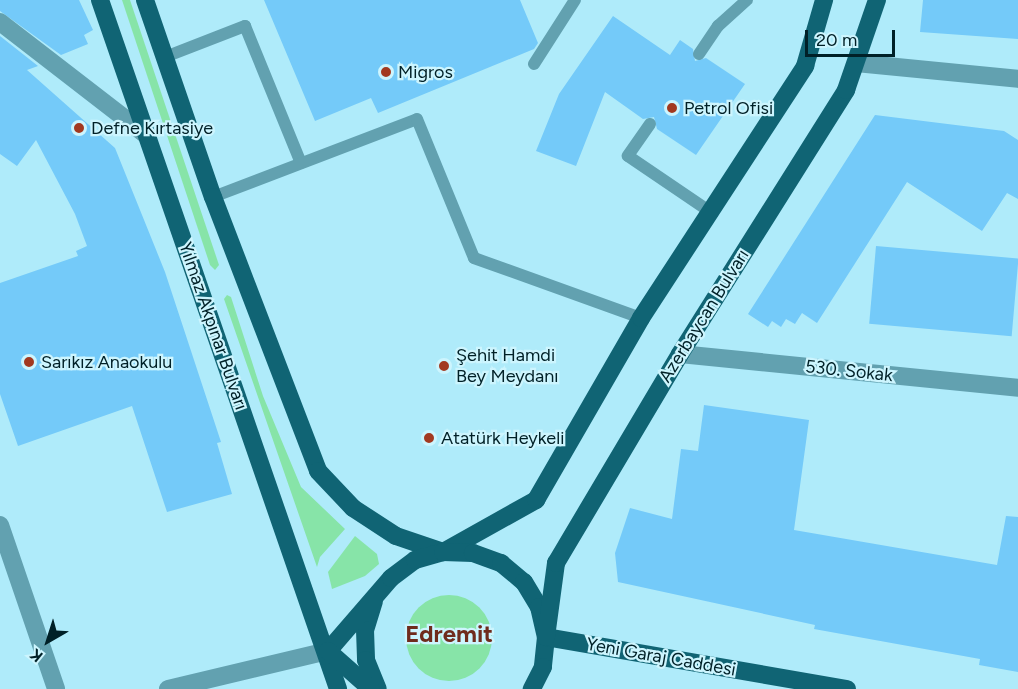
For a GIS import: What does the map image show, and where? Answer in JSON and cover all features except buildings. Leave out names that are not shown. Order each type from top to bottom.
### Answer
[{"type":"main road","name":"Yılmaz Akpınar Bulvarı","points":[[100,0],[145,134],[328,651],[338,689]]},
{"type":"main road","points":[[145,0],[213,196],[318,471],[353,508],[396,536],[443,552],[473,553],[501,563],[524,582],[539,607],[546,637]]},
{"type":"main road","points":[[371,689],[328,651],[391,578],[415,560],[443,552],[536,501],[641,318],[712,213],[805,66],[824,0]]},
{"type":"main road","name":"Azerbaycan Bulvarı","points":[[532,689],[543,667],[556,563],[680,354],[846,90],[877,0]]},
{"type":"main road","points":[[378,689],[366,660],[365,630],[374,601],[391,578]]},
{"type":"main road","name":"Yeni Garaj Caddesi","points":[[546,637],[847,689]]},
{"type":"street","points":[[0,22],[145,134]]},
{"type":"street","points":[[856,63],[1018,79]]},
{"type":"street","name":"530. Sokak","points":[[680,354],[1018,388]]},
{"type":"street","points":[[0,525],[56,689]]},
{"type":"street","points":[[168,689],[328,651]]},
{"type":"lane","points":[[534,64],[575,0]]},
{"type":"lane","points":[[699,54],[718,26],[747,0]]},
{"type":"lane","points":[[165,57],[245,26],[301,163]]},
{"type":"lane","points":[[213,196],[417,119],[474,258],[641,318]]},
{"type":"lane","points":[[650,124],[628,156],[712,213]]},
{"type":"green space","points":[[122,0],[130,0],[219,265],[215,270],[210,265]]},
{"type":"green space","points":[[227,295],[231,297],[263,396],[301,487],[345,529],[320,557],[317,567],[224,299]]},
{"type":"green space","points":[[355,536],[377,554],[379,564],[365,576],[332,589],[328,572]]},
{"type":"green space","points":[[449,595],[466,598],[480,607],[489,621],[492,638],[489,655],[480,669],[466,678],[449,681],[432,678],[418,669],[409,655],[406,638],[409,621],[418,607],[432,598]]},
{"type":"place","name":"Migros","points":[[386,72]]},
{"type":"place","name":"Petrol Ofisi","points":[[672,108]]},
{"type":"place","name":"Defne Kırtasiye","points":[[79,128]]},
{"type":"place","name":"Sarıkız Anaokulu","points":[[29,362]]},
{"type":"place","name":"Şehit Hamdi Bey Meydanı","points":[[444,366]]},
{"type":"place","name":"Atatürk Heykeli","points":[[429,438]]},
{"type":"district","name":"Edremit","points":[[449,634]]}]
